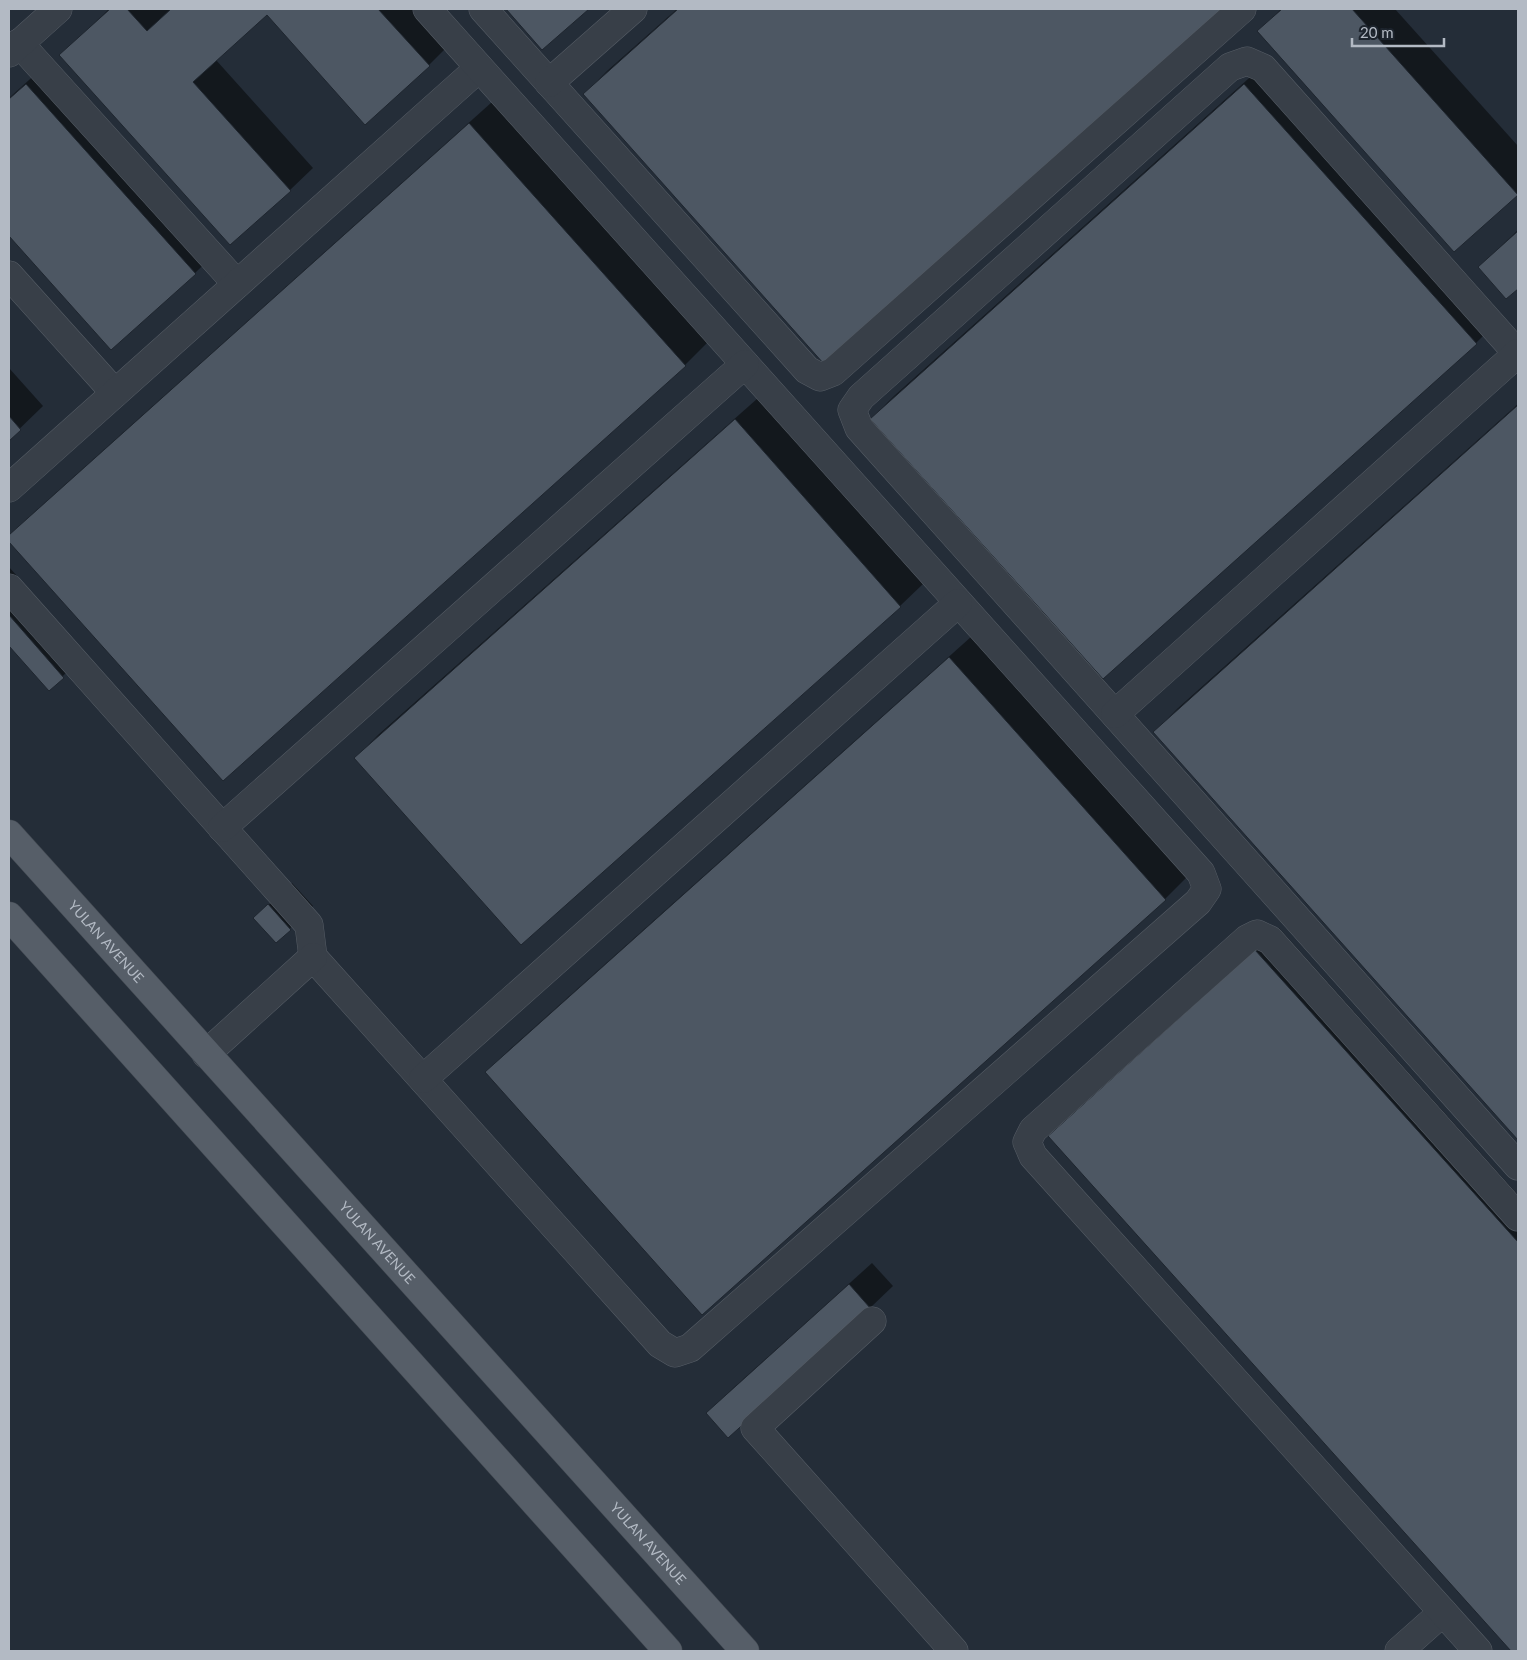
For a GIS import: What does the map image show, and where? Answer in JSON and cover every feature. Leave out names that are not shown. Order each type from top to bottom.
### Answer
[{"type":"main road","name":"YULAN AVENUE","points":[[9,834],[745,1651]]},
{"type":"main road","points":[[9,916],[668,1651]]},
{"type":"lane","points":[[58,9],[14,48],[237,284]]},
{"type":"lane","points":[[9,588],[309,925],[313,956],[660,1344],[676,1353],[690,1348],[1198,902],[1207,889],[1201,873],[427,9]]},
{"type":"lane","points":[[483,9],[807,370],[820,377],[833,372],[1242,9]]},
{"type":"lane","points":[[549,83],[632,9]]},
{"type":"lane","points":[[1115,714],[1518,354],[1263,68],[1247,61],[1230,67],[861,397],[852,410],[859,428],[1518,1166]]},
{"type":"lane","points":[[9,488],[479,68]]},
{"type":"lane","points":[[9,275],[116,393]]},
{"type":"lane","points":[[222,828],[744,364]]},
{"type":"lane","points":[[423,1079],[958,603]]},
{"type":"lane","points":[[1478,1651],[1033,1156],[1027,1142],[1033,1130],[1247,939],[1257,934],[1270,940],[1518,1217]]},
{"type":"lane","points":[[206,1054],[313,956]]},
{"type":"lane","points":[[872,1322],[755,1428],[954,1651]]},
{"type":"lane","points":[[1399,1651],[1443,1612]]},
{"type":"building","points":[[110,9],[127,9],[147,31],[171,9],[378,9],[430,66],[365,125],[267,15],[193,82],[291,191],[230,245],[59,55]]},
{"type":"building","points":[[506,9],[589,9],[542,50]]},
{"type":"building","points":[[678,9],[1222,9],[824,364],[583,94]]},
{"type":"building","points":[[1282,9],[1352,9],[1518,195],[1454,252],[1257,31]]},
{"type":"building","points":[[26,84],[196,274],[111,350],[9,236],[9,99]]},
{"type":"building","points":[[1244,84],[1477,344],[1103,679],[870,419]]},
{"type":"building","points":[[469,123],[686,366],[223,781],[9,542],[9,535]]},
{"type":"building","points":[[1518,231],[1518,289],[1506,299],[1478,267]]},
{"type":"building","points":[[1518,405],[1518,1140],[1153,732]]},
{"type":"building","points":[[9,416],[21,430],[9,441]]},
{"type":"building","points":[[735,419],[901,607],[521,945],[354,758]]},
{"type":"building","points":[[9,615],[64,678],[49,691],[9,646]]},
{"type":"building","points":[[949,657],[1166,900],[702,1315],[485,1072]]},
{"type":"building","points":[[268,904],[291,930],[276,943],[253,918]]},
{"type":"building","points":[[1255,950],[1518,1242],[1518,1651],[1511,1651],[1048,1136]]},
{"type":"building","points":[[849,1284],[871,1309],[728,1438],[706,1413]]}]
